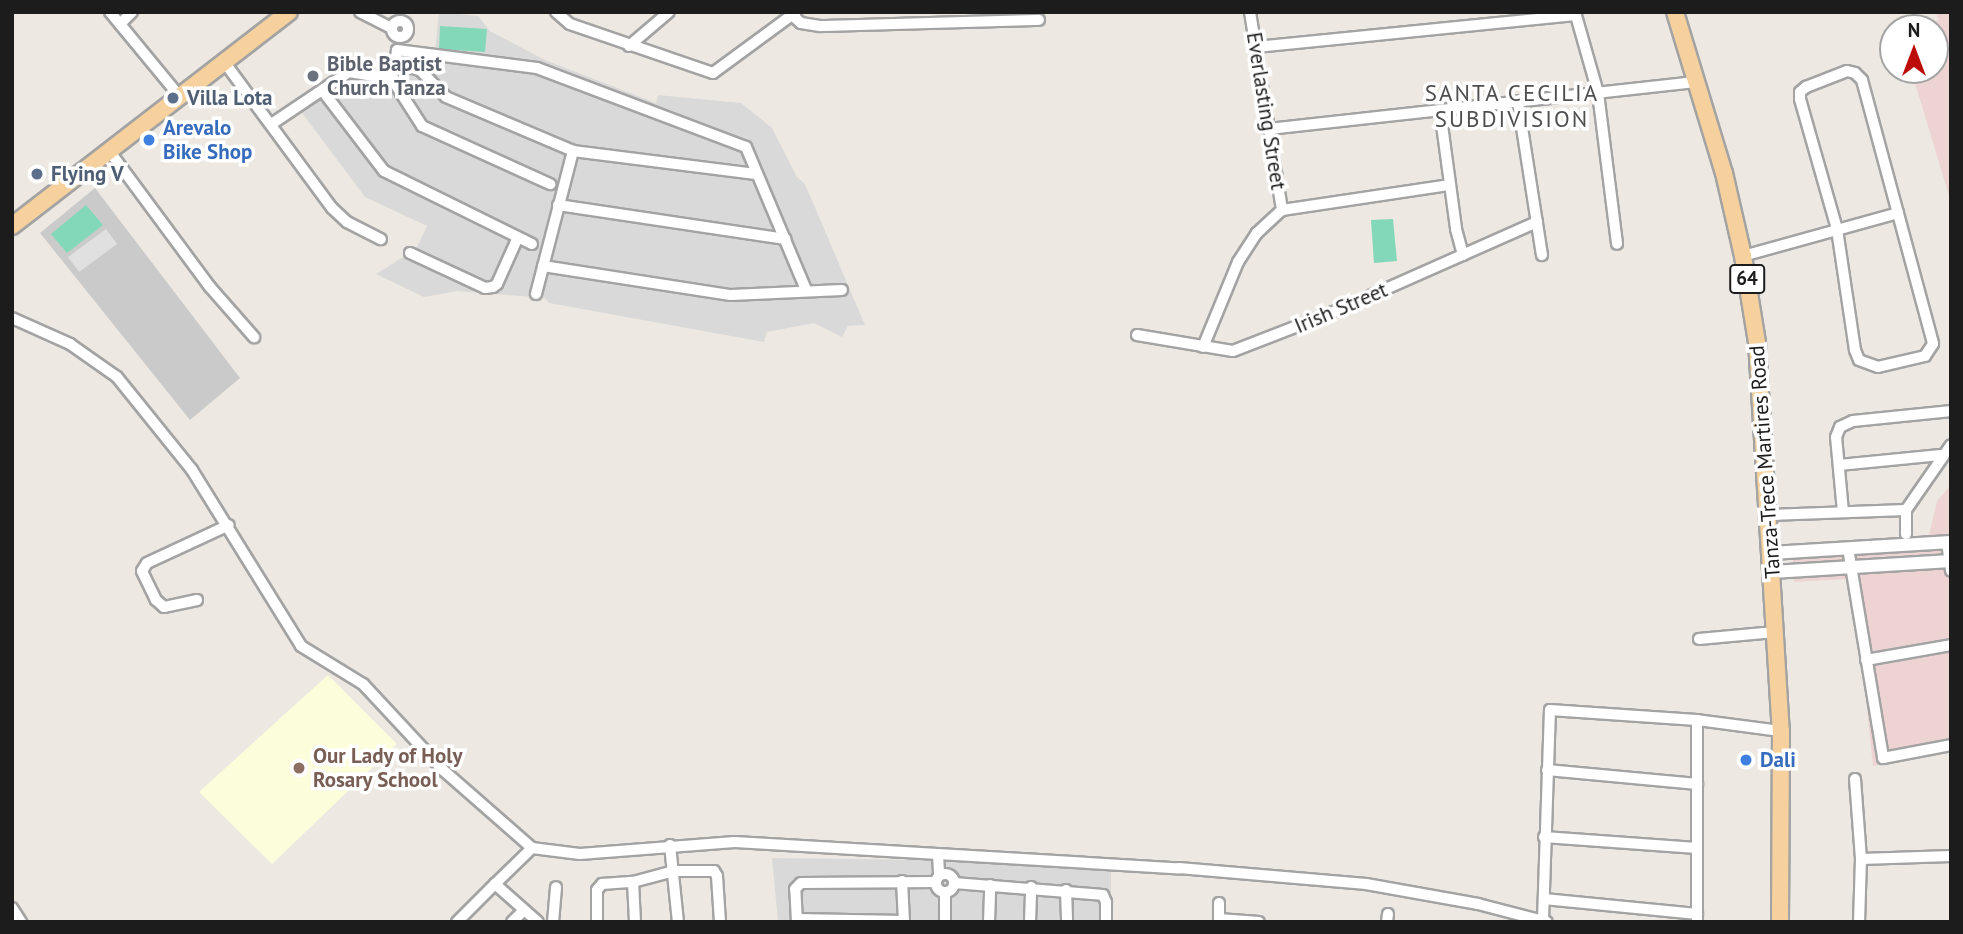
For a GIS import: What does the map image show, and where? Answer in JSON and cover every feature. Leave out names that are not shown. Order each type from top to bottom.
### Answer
[{"type":"main road","name":"Tanza-Trece Martires Road","points":[[1675,12],[1724,173],[1743,256],[1759,352],[1781,731],[1780,922]]},
{"type":"main road","points":[[14,222],[181,98],[286,13]]},
{"type":"street","points":[[110,12],[181,98]]},
{"type":"street","points":[[120,24],[132,12]]},
{"type":"street","points":[[360,12],[395,33],[397,50],[392,79],[422,126],[550,184]]},
{"type":"street","points":[[555,12],[570,24],[713,73],[794,14],[801,23],[820,26],[1003,17],[1039,20]]},
{"type":"street","points":[[629,46],[669,12]]},
{"type":"street","name":"Everlasting Street","points":[[1250,12],[1282,210]]},
{"type":"street","points":[[1256,47],[1575,13],[1598,93],[1617,244]]},
{"type":"street","points":[[397,50],[537,68],[738,142],[751,154],[756,174],[806,290]]},
{"type":"street","points":[[420,70],[428,56]]},
{"type":"street","points":[[225,63],[272,123],[332,208],[346,222],[381,239]]},
{"type":"street","points":[[395,64],[420,70],[446,97],[573,151],[756,174]]},
{"type":"street","points":[[1847,71],[1855,73],[1862,80],[1898,213],[1933,344],[1925,356],[1878,367],[1859,360],[1837,229],[1800,92],[1805,87],[1847,71]]},
{"type":"street","points":[[272,123],[349,72],[392,79]]},
{"type":"street","points":[[1269,129],[1697,82]]},
{"type":"street","points":[[322,90],[384,171],[532,244]]},
{"type":"street","points":[[1518,102],[1542,255]]},
{"type":"street","points":[[1440,110],[1463,255]]},
{"type":"street","points":[[536,294],[573,151]]},
{"type":"street","points":[[110,152],[210,287],[254,337]]},
{"type":"street","points":[[1203,347],[1238,262],[1256,233],[1282,210],[1450,185]]},
{"type":"street","points":[[558,205],[785,239]]},
{"type":"street","points":[[1743,256],[1898,213]]},
{"type":"street","name":"Irish Street","points":[[1137,335],[1233,351],[1244,348],[1537,222]]},
{"type":"street","points":[[410,253],[485,288],[493,287],[497,284],[518,237]]},
{"type":"street","points":[[543,266],[731,295],[842,290]]},
{"type":"street","points":[[12,318],[70,344],[117,377],[192,470],[229,525],[301,646],[363,684],[443,770],[532,848],[580,853],[735,842],[1180,868],[1366,884],[1545,921],[1544,837],[1550,710],[1697,720],[1781,731]]},
{"type":"street","points":[[1843,512],[1836,436],[1840,427],[1853,421],[1951,411]]},
{"type":"street","points":[[1906,534],[1906,510],[1941,455],[1951,445]]},
{"type":"street","points":[[1839,464],[1941,455]]},
{"type":"street","points":[[1769,515],[1906,510]]},
{"type":"street","points":[[197,600],[164,607],[156,600],[142,571],[147,563],[229,525]]},
{"type":"street","points":[[1771,553],[1949,542],[1950,564],[1772,572]]},
{"type":"street","points":[[1848,548],[1883,758],[1951,745]]},
{"type":"street","points":[[1699,639],[1775,632]]},
{"type":"street","points":[[1866,660],[1951,645]]},
{"type":"street","points":[[1544,899],[1697,918],[1697,720]]},
{"type":"street","points":[[1547,770],[1697,784]]},
{"type":"street","points":[[1855,779],[1861,859],[1859,922]]},
{"type":"street","points":[[1544,837],[1697,848]]},
{"type":"street","points":[[670,845],[678,922]]},
{"type":"street","points":[[457,922],[532,848]]},
{"type":"street","points":[[938,854],[937,879],[939,889],[945,892],[952,889],[953,855]]},
{"type":"street","points":[[1861,859],[1951,856]]},
{"type":"street","points":[[597,922],[598,886],[674,871],[716,872],[720,922]]},
{"type":"street","points":[[902,881],[904,921],[797,920],[795,889],[801,883],[937,879],[945,874],[953,879],[990,885],[1103,895],[1107,902],[1106,922]]},
{"type":"street","points":[[633,881],[635,922]]},
{"type":"street","points":[[495,884],[538,922]]},
{"type":"street","points":[[989,922],[990,885]]},
{"type":"street","points":[[553,922],[556,887]]},
{"type":"street","points":[[1030,922],[1031,887]]},
{"type":"street","points":[[1066,890],[1067,922]]},
{"type":"street","points":[[945,892],[945,922]]},
{"type":"street","points":[[1219,903],[1219,920],[1259,922]]},
{"type":"street","points":[[12,908],[21,922]]},
{"type":"street","points":[[512,922],[523,911]]},
{"type":"shaded area","points":[[439,12],[478,16],[490,31],[545,60],[656,103],[658,95],[741,103],[772,128],[797,177],[805,184],[865,325],[848,326],[842,337],[814,323],[767,332],[764,342],[549,303],[545,298],[457,291],[424,297],[376,274],[416,249],[427,226],[365,197],[302,113],[317,102],[311,93],[348,65],[410,73],[414,49],[435,52]]},
{"type":"shaded area","points":[[1951,12],[1951,202],[1915,84],[1949,84],[1949,14],[1936,14]]},
{"type":"shaded area","points":[[95,188],[240,378],[190,420],[40,233]]},
{"type":"shaded area","points":[[106,229],[117,244],[79,272],[68,257]]},
{"type":"shaded area","points":[[1951,485],[1951,752],[1873,766],[1863,669],[1847,579],[1794,582],[1792,544],[1929,535],[1937,501]]},
{"type":"shaded area","name":"Our Lady of Holy Rosary School","points":[[328,675],[397,744],[272,864],[199,792]]},
{"type":"shaded area","points":[[772,858],[926,860],[1111,869],[1111,922],[778,922]]},
{"type":"green space","points":[[440,26],[487,29],[485,52],[439,49]]},
{"type":"green space","points":[[86,205],[103,225],[67,253],[51,234]]},
{"type":"green space","points":[[1393,219],[1397,261],[1374,263],[1371,220]]},
{"type":"place","name":"Bible Baptist Church Tanza","points":[[313,76]]},
{"type":"place","name":"Villa Lota","points":[[173,98]]},
{"type":"place","name":"Arevalo Bike Shop","points":[[149,140]]},
{"type":"place","name":"Flying V","points":[[37,174]]},
{"type":"place","name":"Dali","points":[[1746,760]]},
{"type":"place","name":"Our Lady of Holy Rosary School","points":[[299,768]]},
{"type":"district","name":"SANTA CECILIA SUBDIVISION","points":[[1512,106]]}]
